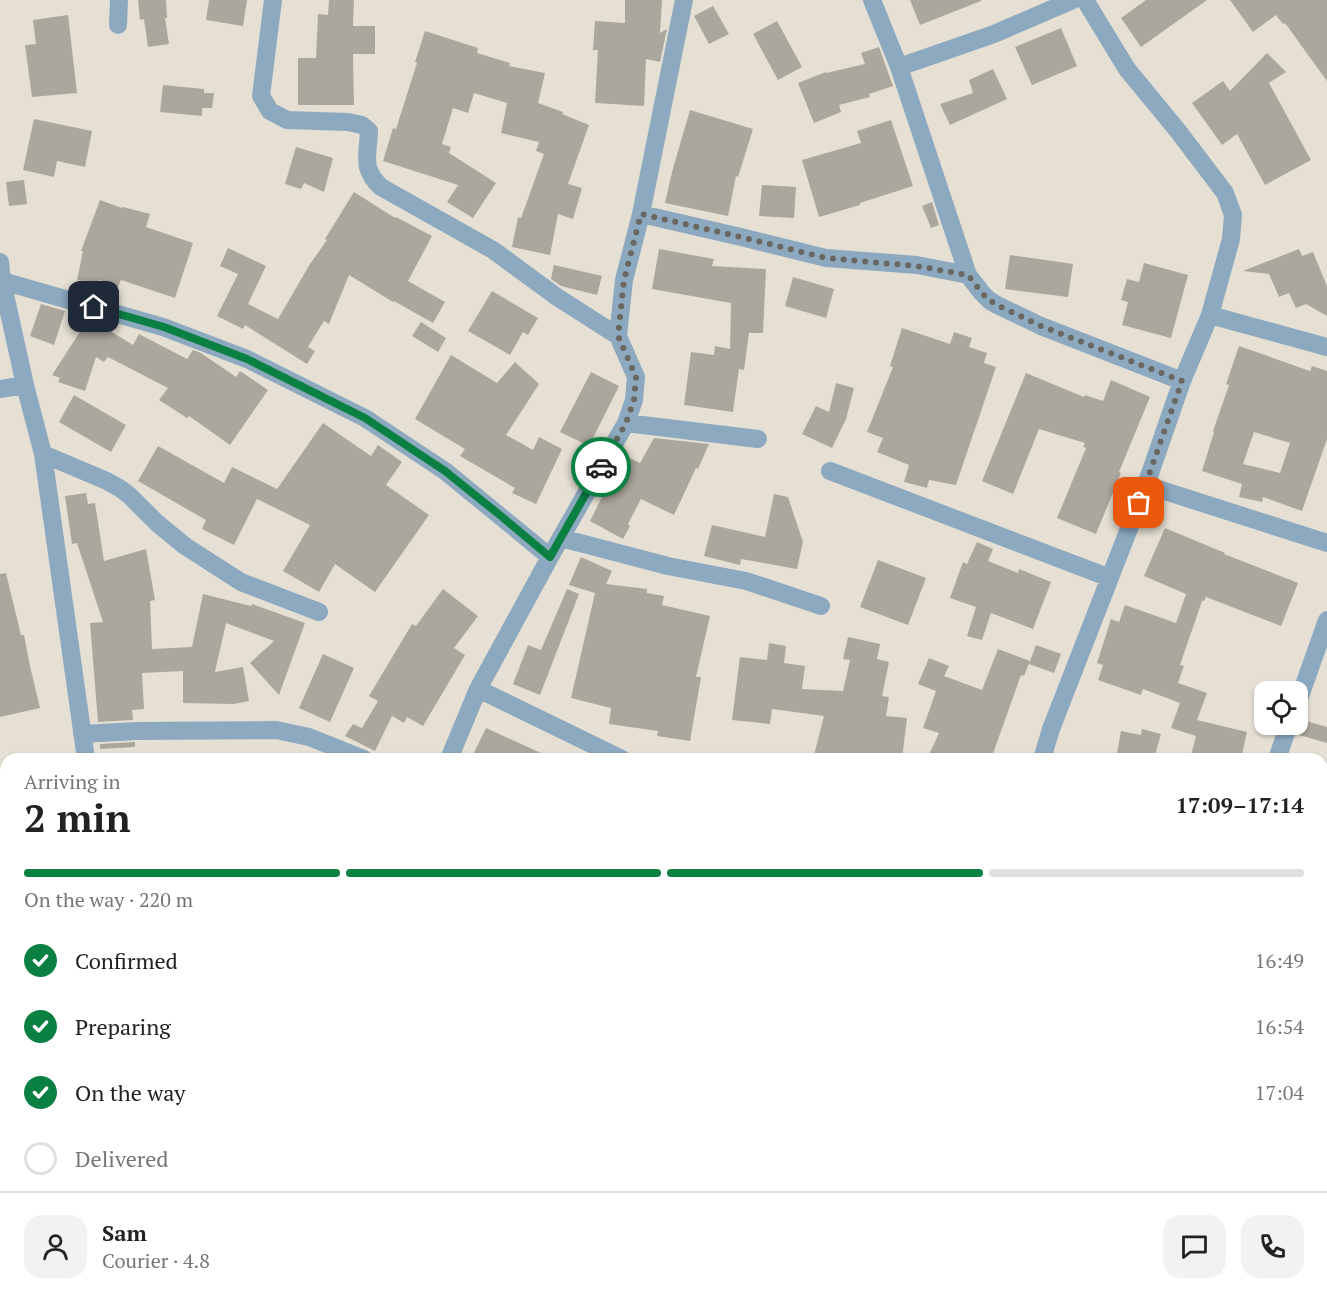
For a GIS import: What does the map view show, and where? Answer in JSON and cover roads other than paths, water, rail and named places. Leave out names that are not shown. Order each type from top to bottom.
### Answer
[{"type":"street","points":[[118,25],[119,0]]},
{"type":"street","points":[[273,0],[261,96],[270,111],[287,120],[348,122],[366,127],[369,131],[367,169],[372,179],[381,187],[493,250],[557,297],[618,336]]},
{"type":"street","points":[[452,753],[478,690],[626,423],[634,400],[636,377],[618,336],[624,280],[641,214],[684,0]]},
{"type":"street","points":[[872,0],[899,67],[968,275],[989,300],[1006,309],[1041,326],[1182,381]]},
{"type":"street","points":[[899,67],[994,34],[1073,0]]},
{"type":"street","points":[[1044,753],[1051,729],[1146,485],[1182,381],[1210,315],[1231,239],[1233,215],[1225,193],[1127,69],[1085,0]]},
{"type":"street","points":[[641,214],[826,258],[916,266],[968,275]]},
{"type":"street","points":[[0,262],[2,281],[25,385],[43,454],[85,753]]},
{"type":"street","points":[[2,281],[164,327],[247,359],[365,418],[445,471],[550,557]]},
{"type":"street","points":[[1210,315],[1327,347]]},
{"type":"street","points":[[0,389],[25,385]]},
{"type":"street","points":[[626,423],[759,439]]},
{"type":"street","points":[[43,454],[121,489],[157,524],[185,546],[241,582],[318,612]]},
{"type":"street","points":[[830,471],[1110,578]]},
{"type":"street","points":[[1146,485],[1327,543]]},
{"type":"street","points":[[561,538],[668,566],[746,581],[820,606]]},
{"type":"street","points":[[1305,681],[1327,620]]},
{"type":"street","points":[[478,690],[609,753]]},
{"type":"street","points":[[82,734],[137,731],[276,730],[309,737],[349,753]]},
{"type":"street","points":[[1279,753],[1285,735]]}]
